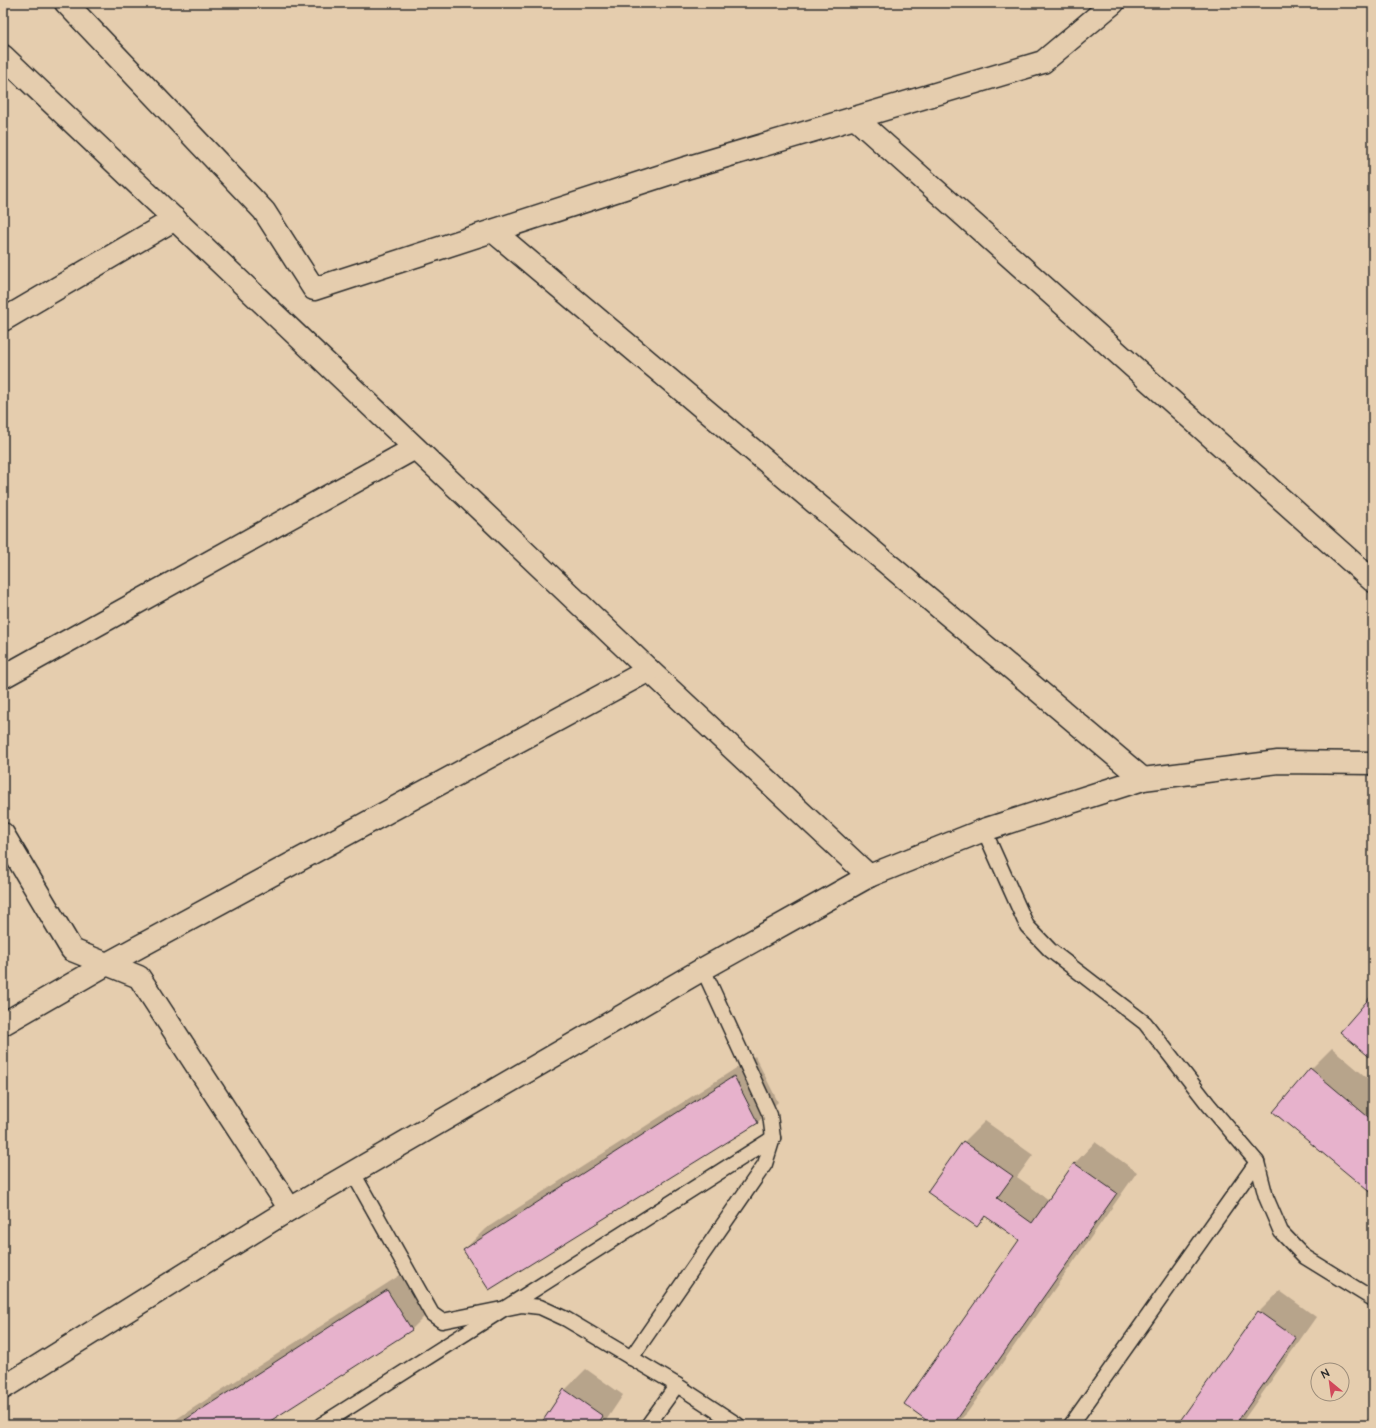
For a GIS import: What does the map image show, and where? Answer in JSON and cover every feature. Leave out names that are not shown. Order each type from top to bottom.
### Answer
[{"type":"street","points":[[66,3],[264,211],[314,289],[686,168],[1043,62],[1113,3]]},
{"type":"street","points":[[3,56],[649,670],[869,876]]},
{"type":"street","points":[[855,118],[1373,581]]},
{"type":"street","points":[[3,320],[175,220]]},
{"type":"street","points":[[492,231],[1143,780]]},
{"type":"street","points":[[3,677],[415,448]]},
{"type":"street","points":[[3,1024],[108,964],[649,670]]},
{"type":"street","points":[[3,1388],[290,1209],[703,969],[869,876],[984,830],[1143,780],[1278,762],[1373,763]]},
{"type":"street","points":[[3,834],[72,950],[139,977],[290,1209]]},
{"type":"lane","points":[[984,830],[1027,926],[1050,950],[1145,1023],[1208,1104],[1257,1162],[1266,1197],[1281,1232],[1305,1257],[1373,1299]]},
{"type":"lane","points":[[631,1358],[765,1164],[772,1138],[770,1115],[703,969]]},
{"type":"lane","points":[[321,1425],[772,1138]]},
{"type":"lane","points":[[1071,1425],[1257,1162]]},
{"type":"lane","points":[[353,1173],[432,1314],[442,1321],[522,1305],[540,1307],[566,1319],[677,1385],[738,1425]]},
{"type":"lane","points":[[648,1425],[677,1385]]},
{"type":"building","points":[[1373,994],[1373,1060],[1340,1032]]},
{"type":"building","points":[[1310,1068],[1373,1121],[1373,1195],[1273,1112]]},
{"type":"building","points":[[734,1076],[758,1123],[489,1290],[463,1250]]},
{"type":"building","points":[[963,1141],[1013,1176],[997,1198],[1032,1223],[1074,1163],[1117,1193],[953,1425],[933,1425],[904,1404],[1019,1240],[985,1216],[977,1227],[927,1192]]},
{"type":"building","points":[[387,1290],[412,1330],[264,1425],[177,1425]]},
{"type":"building","points":[[1258,1311],[1296,1338],[1235,1425],[1177,1425]]},
{"type":"building","points":[[564,1389],[603,1416],[597,1425],[540,1425]]}]
